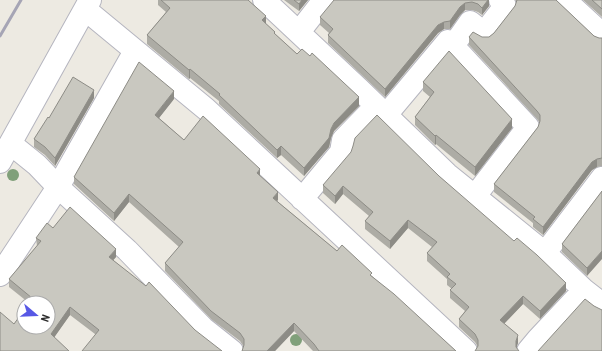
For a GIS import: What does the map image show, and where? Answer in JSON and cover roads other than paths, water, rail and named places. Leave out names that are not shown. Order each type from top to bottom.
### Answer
[{"type":"street","points":[[264,0],[447,174],[545,253],[584,290],[602,304]]},
{"type":"street","points":[[299,32],[324,0]]},
{"type":"street","points":[[453,46],[470,22],[484,33],[505,6],[500,0]]},
{"type":"street","points":[[565,0],[602,34]]},
{"type":"street","points":[[232,351],[203,328],[127,250],[58,187],[37,165],[5,153],[88,5],[135,51],[206,109],[466,351]]},
{"type":"street","points":[[302,199],[341,152],[343,140],[381,110],[448,42],[528,127],[475,196]]},
{"type":"street","points":[[0,274],[58,187],[135,51]]},
{"type":"street","points":[[545,253],[602,178]]},
{"type":"street","points":[[528,351],[584,290]]},
{"type":"railway","points":[[0,36],[21,0]]}]
